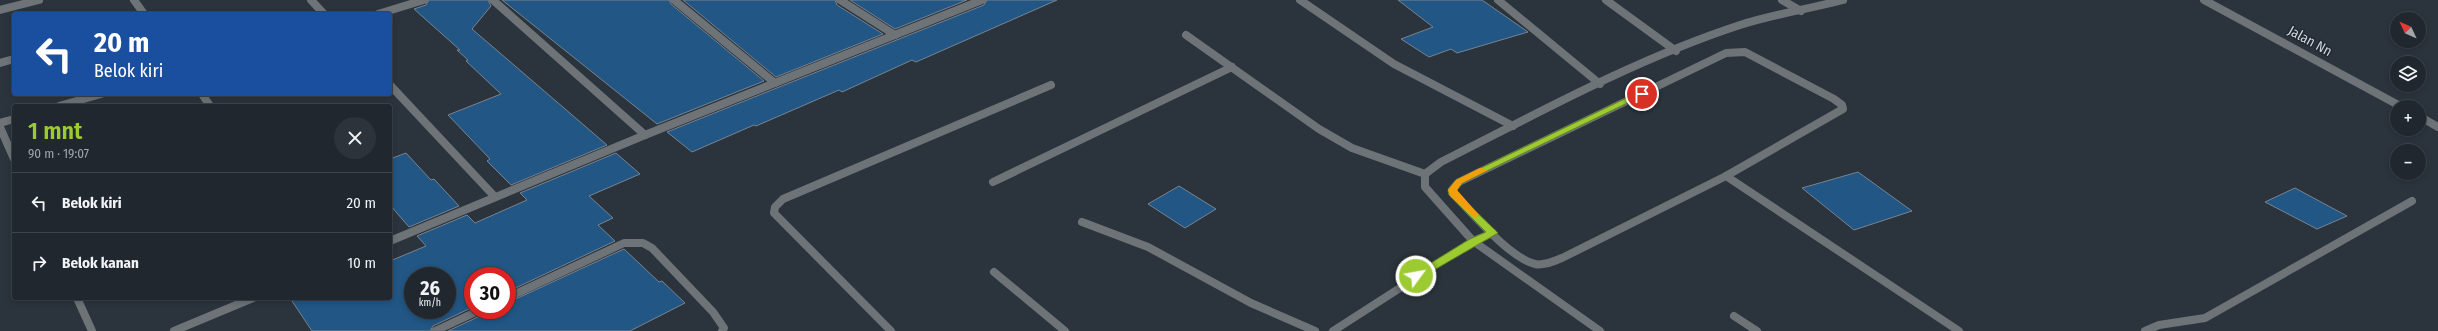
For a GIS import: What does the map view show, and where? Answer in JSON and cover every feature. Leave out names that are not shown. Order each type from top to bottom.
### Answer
[{"type":"street","points":[[0,10],[39,0]]},
{"type":"street","points":[[134,0],[143,12]]},
{"type":"street","points":[[311,0],[322,12]]},
{"type":"street","points":[[385,12],[424,0]]},
{"type":"street","points":[[493,0],[645,134]]},
{"type":"street","points":[[674,0],[775,83]]},
{"type":"street","points":[[840,0],[895,35]]},
{"type":"street","points":[[392,240],[645,134],[982,0]]},
{"type":"street","points":[[1300,0],[1394,64],[1513,126]]},
{"type":"street","points":[[1498,0],[1600,84]]},
{"type":"street","points":[[1606,0],[1676,51]]},
{"type":"street","points":[[1782,0],[1801,11]]},
{"type":"street","points":[[1425,174],[1441,162],[1513,126],[1600,84],[1676,51],[1741,25],[1843,0]]},
{"type":"street","name":"Jalan Nn","points":[[2204,0],[2390,101]]},
{"type":"street","points":[[1186,35],[1319,129],[1352,148],[1425,174]]},
{"type":"street","points":[[1745,52],[1756,56],[1842,104],[1840,112],[1726,176],[1562,258],[1547,264],[1536,264],[1525,259],[1493,233],[1454,195],[1452,190],[1459,182],[1726,53],[1745,52]]},
{"type":"street","points":[[0,63],[12,60]]},
{"type":"street","points":[[994,182],[1232,67]]},
{"type":"street","points":[[891,331],[774,213],[775,206],[783,199],[1051,85]]},
{"type":"street","points":[[392,87],[495,197]]},
{"type":"street","points":[[65,104],[94,96]]},
{"type":"street","points":[[0,123],[12,120]]},
{"type":"street","points":[[2426,120],[2438,127]]},
{"type":"street","points":[[0,128],[12,155]]},
{"type":"street","points":[[1425,174],[1425,187],[1474,241],[1600,331]]},
{"type":"street","points":[[1726,176],[1959,331]]},
{"type":"street","points":[[2145,331],[2163,324],[2194,322],[2205,318],[2412,201]]},
{"type":"street","points":[[1082,222],[1148,247],[1188,267],[1251,303],[1315,331]]},
{"type":"street","points":[[1333,331],[1474,241],[1493,233]]},
{"type":"street","points":[[516,294],[624,244],[643,242],[652,248],[713,312],[720,321],[722,331]]},
{"type":"street","points":[[994,272],[1065,331]]},
{"type":"street","points":[[78,300],[92,331]]},
{"type":"street","points":[[174,331],[248,300]]},
{"type":"street","points":[[1734,316],[1757,331]]},
{"type":"street","points":[[435,331],[464,317]]},
{"type":"building","points":[[429,0],[488,0],[491,6],[472,29],[607,145],[511,185],[487,161],[490,159],[448,115],[501,94],[466,61],[468,60],[457,50],[460,50],[414,9],[426,5]]},
{"type":"building","points":[[502,0],[669,0],[671,4],[764,81],[657,124]]},
{"type":"building","points":[[683,0],[835,0],[837,5],[883,34],[776,77]]},
{"type":"building","points":[[850,0],[967,0],[895,29]]},
{"type":"building","points":[[987,0],[1057,0],[916,62],[912,60],[842,92],[839,90],[692,152],[667,132],[984,5]]},
{"type":"building","points":[[1398,0],[1482,0],[1528,32],[1457,53],[1451,49],[1429,57],[1401,39],[1433,27]]},
{"type":"building","points":[[406,153],[431,180],[434,179],[459,206],[409,227],[392,207],[392,158]]},
{"type":"building","points":[[616,153],[640,174],[589,196],[613,218],[598,225],[615,241],[516,288],[516,267],[464,267],[464,311],[456,315],[456,267],[404,267],[404,319],[448,319],[433,326],[430,331],[312,331],[291,300],[392,300],[392,260],[426,246],[417,236],[467,215],[475,223],[527,200],[520,193]]},
{"type":"building","points":[[1858,172],[1912,211],[1854,230],[1802,188]]},
{"type":"building","points":[[1179,186],[1216,209],[1185,228],[1148,204]]},
{"type":"building","points":[[2295,188],[2347,216],[2317,229],[2265,202]]},
{"type":"building","points":[[624,249],[659,282],[662,281],[685,303],[630,331],[448,331],[474,319],[516,319],[516,299]]},
{"type":"slow traffic","points":[[1475,215],[1454,195],[1452,190],[1459,182],[1484,170]]},
{"type":"route","points":[[1416,276],[1474,241],[1493,233],[1454,195],[1452,190],[1455,185],[1642,94]]}]
